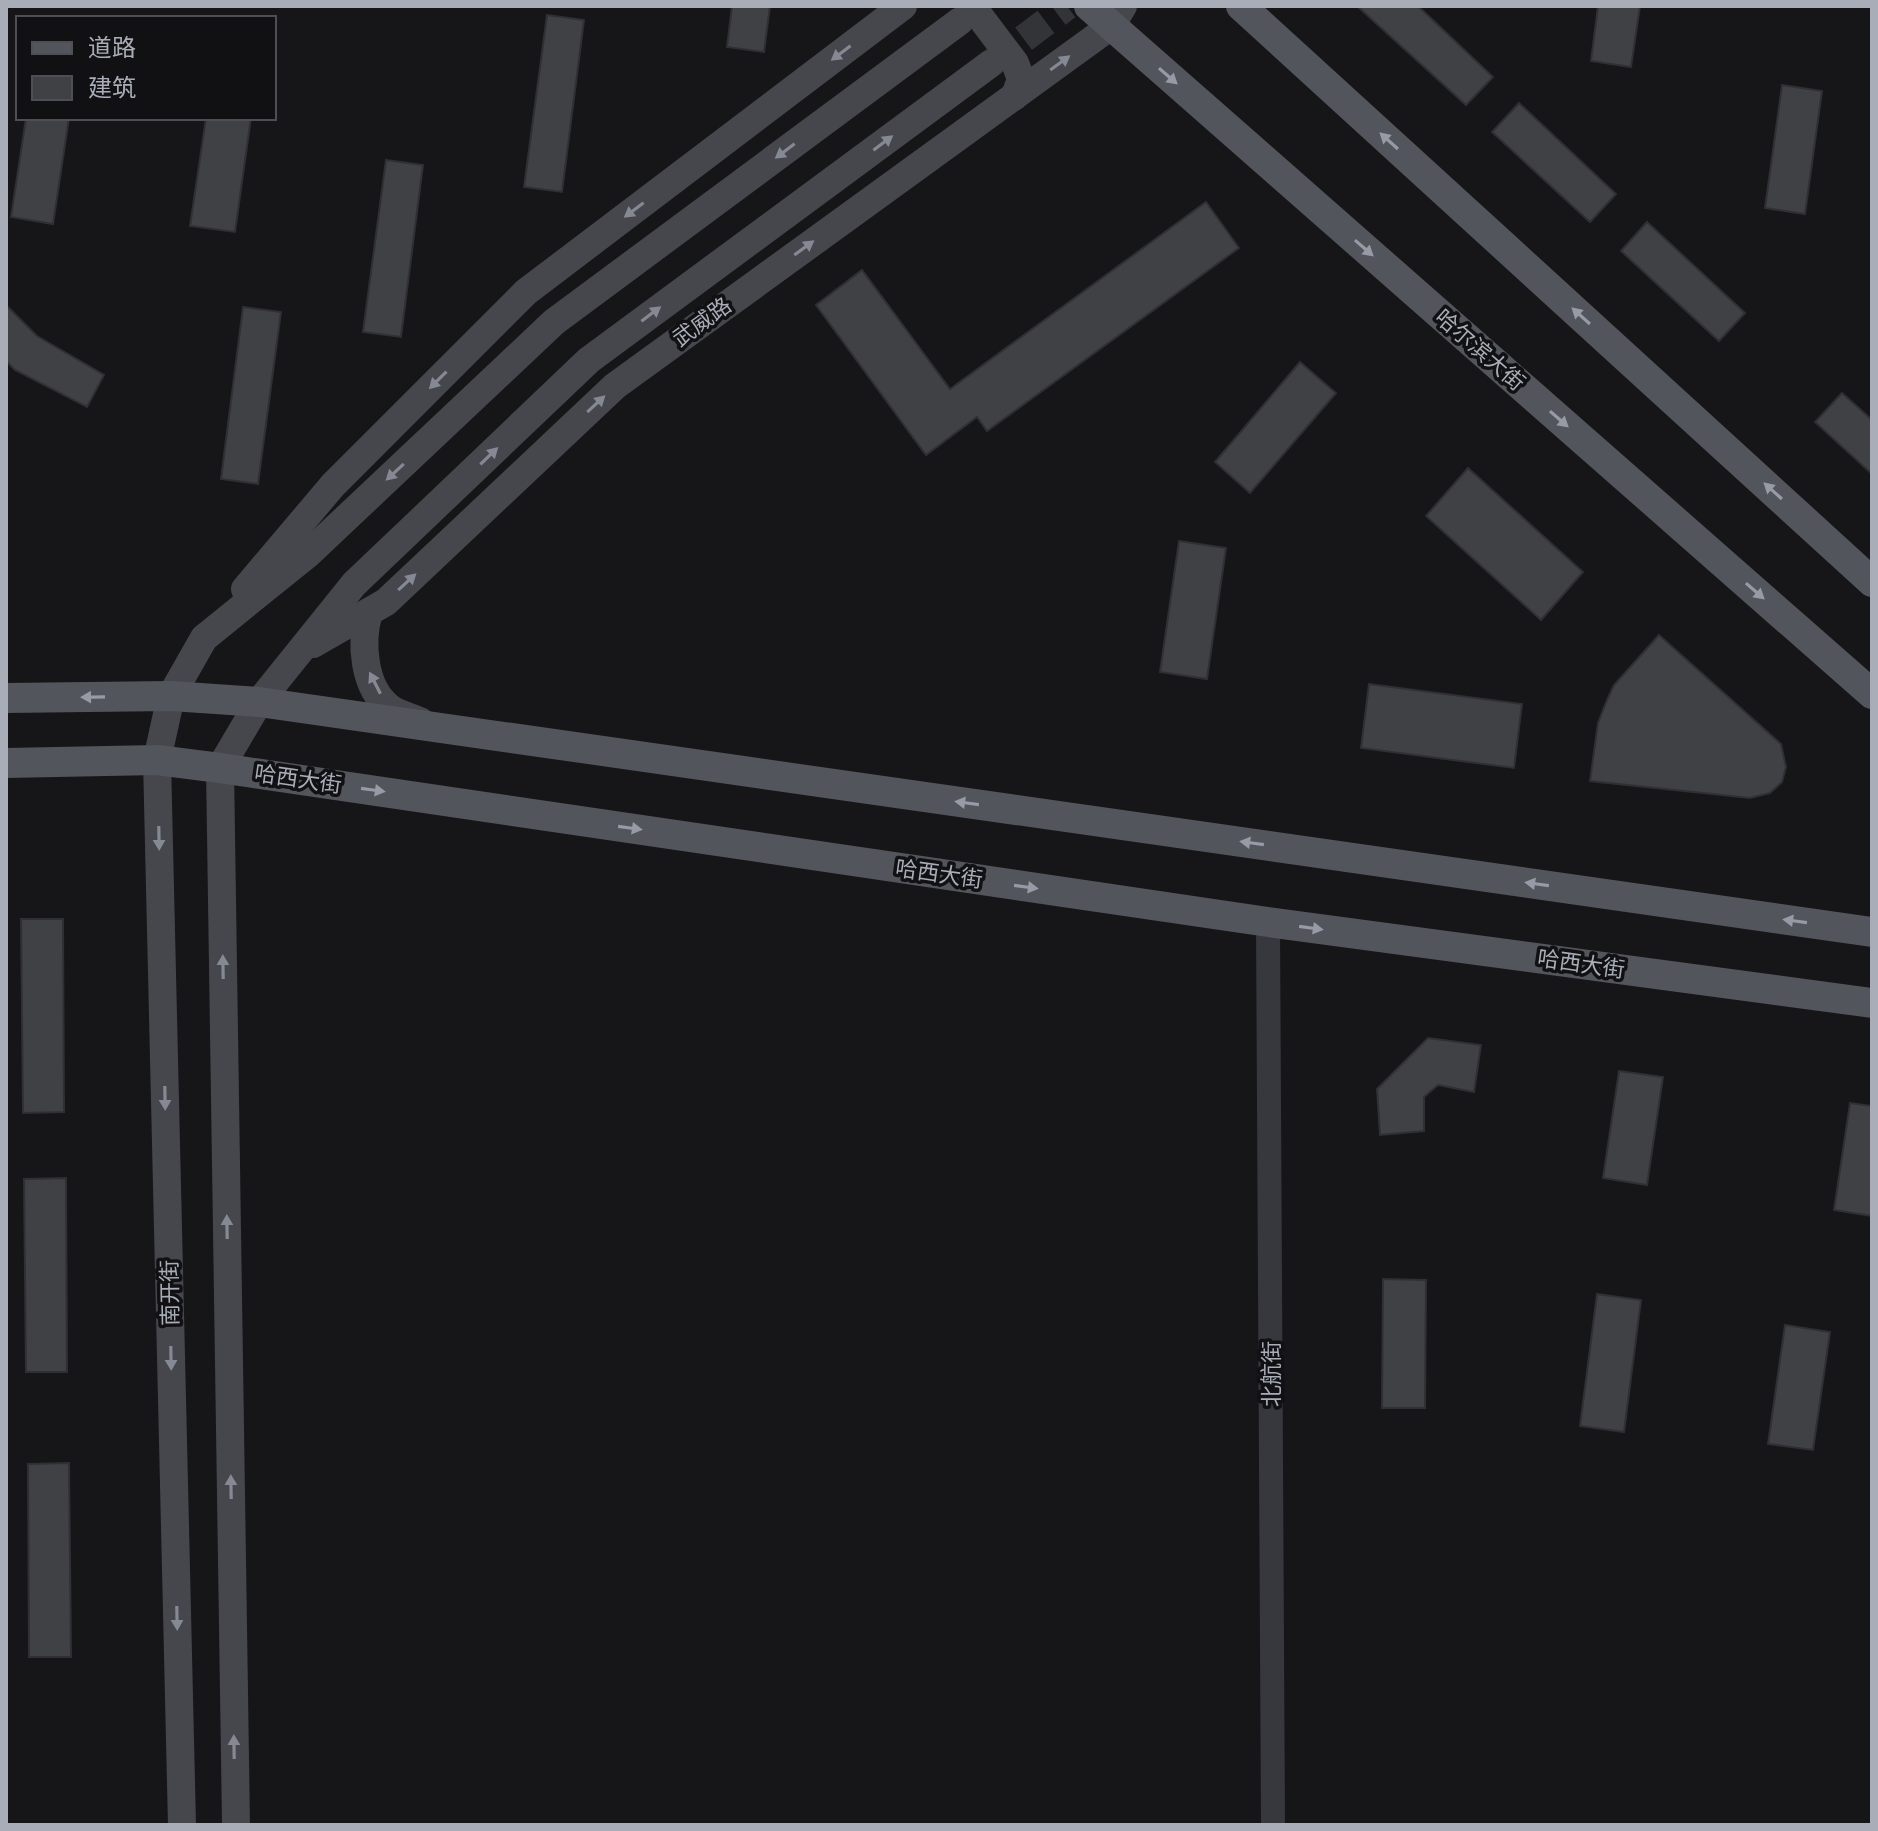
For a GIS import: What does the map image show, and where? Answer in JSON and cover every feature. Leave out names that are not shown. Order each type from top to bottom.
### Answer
[{"type":"main road","points":[[157,760],[171,696],[204,638],[333,485],[526,292],[903,6]]},
{"type":"main road","points":[[1241,6],[1872,582]]},
{"type":"main road","name":"武威路","points":[[295,655],[386,602],[615,386],[1015,96],[1108,13]]},
{"type":"main road","name":"哈尔滨大街","points":[[1108,13],[1872,694]]},
{"type":"main road","points":[[204,638],[308,554],[554,322],[966,14],[1015,63],[1021,79],[1015,96]]},
{"type":"main road","name":"武威路","points":[[220,768],[259,702],[354,584],[589,360],[990,64]]},
{"type":"main road","points":[[369,612],[363,629],[372,681],[389,707],[431,726]]},
{"type":"main road","points":[[6,698],[171,696],[259,702],[1872,932]]},
{"type":"main road","name":"哈西大街","points":[[6,763],[157,760],[220,768],[1268,922],[1872,1003]]},
{"type":"main road","name":"南开街","points":[[157,760],[182,1825]]},
{"type":"main road","points":[[220,768],[236,1825]]},
{"type":"street","name":"北航街","points":[[1268,922],[1273,1825]]},
{"type":"building","points":[[732,6],[770,6],[764,52],[727,47]]},
{"type":"building","points":[[1357,6],[1418,6],[1493,77],[1466,105]]},
{"type":"building","points":[[1598,6],[1640,6],[1631,67],[1591,61]]},
{"type":"building","points":[[547,15],[584,20],[562,192],[524,187]]},
{"type":"building","points":[[1782,85],[1822,91],[1805,214],[1765,208]]},
{"type":"building","points":[[1519,103],[1616,194],[1590,222],[1492,132]]},
{"type":"building","points":[[26,120],[69,120],[53,224],[11,217]]},
{"type":"building","points":[[206,120],[251,120],[235,232],[190,226]]},
{"type":"building","points":[[386,160],[423,165],[401,337],[363,332]]},
{"type":"building","points":[[1206,202],[1239,248],[987,431],[977,417],[926,455],[816,305],[862,270],[950,389]]},
{"type":"building","points":[[1647,222],[1745,313],[1719,341],[1621,251]]},
{"type":"building","points":[[6,305],[37,336],[104,375],[87,407],[15,370],[6,361]]},
{"type":"building","points":[[243,307],[281,312],[258,484],[221,479]]},
{"type":"building","points":[[1300,362],[1336,393],[1250,493],[1215,462]]},
{"type":"building","points":[[1842,393],[1872,420],[1872,474],[1815,422]]},
{"type":"building","points":[[1468,468],[1583,572],[1541,620],[1426,516]]},
{"type":"building","points":[[1179,541],[1226,548],[1207,679],[1160,672]]},
{"type":"building","points":[[1659,635],[1781,744],[1786,767],[1782,782],[1770,793],[1750,798],[1590,781],[1598,723],[1614,685]]},
{"type":"building","points":[[1369,684],[1522,704],[1514,768],[1361,748]]},
{"type":"building","points":[[21,919],[63,919],[64,1112],[23,1113]]},
{"type":"building","points":[[1428,1038],[1481,1045],[1474,1092],[1438,1085],[1424,1097],[1424,1131],[1380,1135],[1377,1089]]},
{"type":"building","points":[[1619,1071],[1663,1077],[1647,1185],[1603,1178]]},
{"type":"building","points":[[1850,1103],[1872,1106],[1872,1216],[1834,1210]]},
{"type":"building","points":[[66,1178],[67,1372],[26,1372],[24,1179]]},
{"type":"building","points":[[1383,1279],[1426,1280],[1425,1408],[1382,1408]]},
{"type":"building","points":[[1597,1294],[1641,1300],[1624,1432],[1580,1426]]},
{"type":"building","points":[[1785,1325],[1830,1332],[1813,1450],[1768,1444]]},
{"type":"building","points":[[69,1463],[71,1657],[29,1657],[28,1464]]},
{"type":"tunnel","points":[[990,64],[1067,6]]}]
